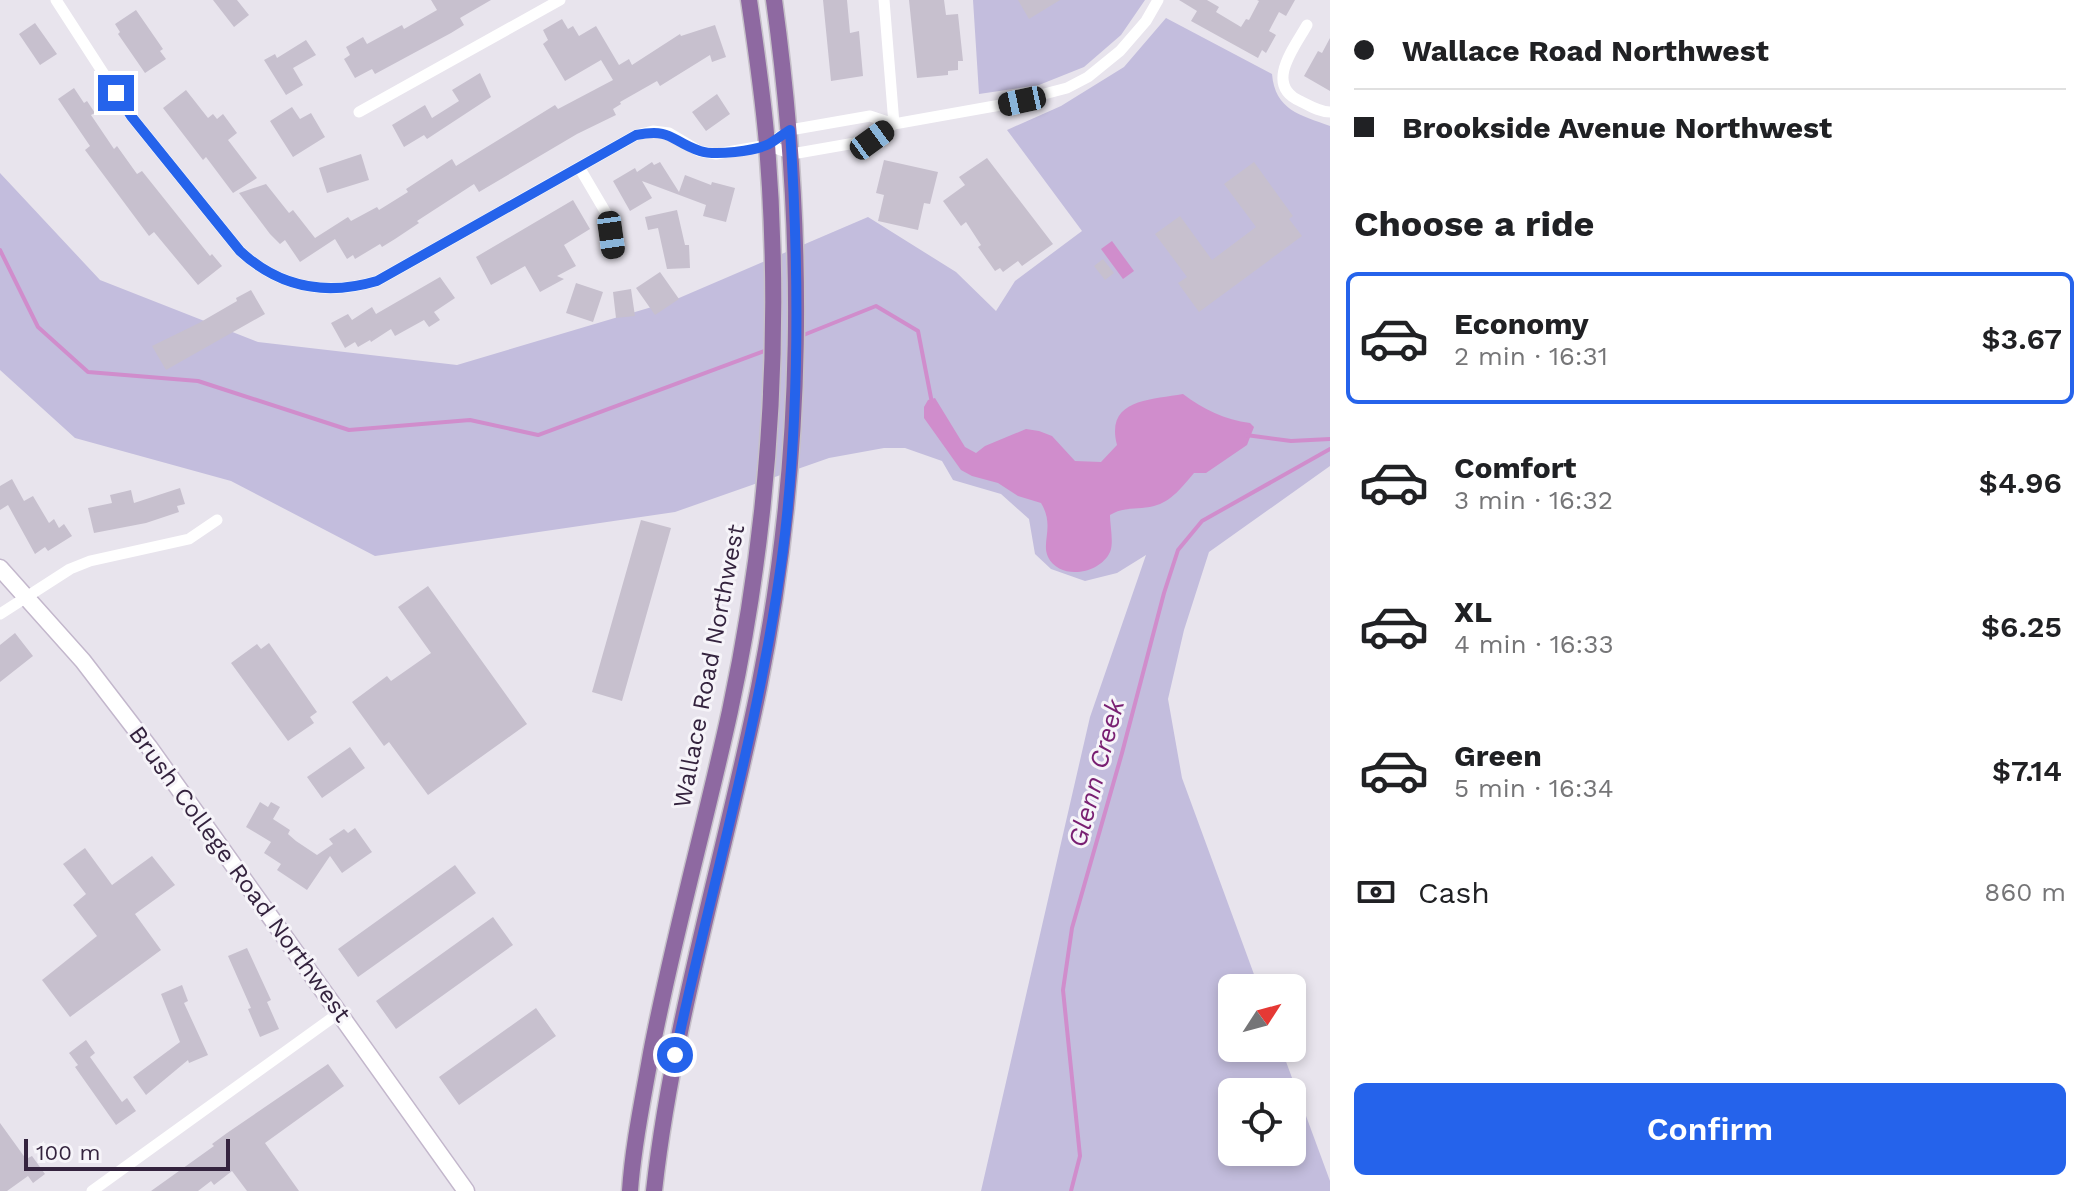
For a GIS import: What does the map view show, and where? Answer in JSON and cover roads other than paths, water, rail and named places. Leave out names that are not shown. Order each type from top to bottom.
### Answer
[{"type":"main road","name":"Wallace Road Northwest","points":[[630,1191],[641,1105],[660,1005],[730,710],[750,606],[762,514],[771,413],[774,309],[767,145],[749,0]]},
{"type":"main road","name":"Wallace Road Northwest","points":[[654,1191],[670,1082],[759,686],[784,537],[797,364],[797,268],[790,130],[774,0]]},
{"type":"street","points":[[56,0],[131,116],[240,251],[279,279],[304,288],[356,287],[377,281],[636,135],[653,131],[669,133],[699,151],[716,154],[767,145],[790,130],[870,116],[894,124]]},
{"type":"street","points":[[359,112],[560,0]]},
{"type":"street","points":[[884,0],[894,124]]},
{"type":"street","points":[[767,145],[792,154],[872,140],[894,124],[1006,104],[1067,88],[1088,77],[1120,51],[1146,21],[1158,0]]},
{"type":"street","points":[[1307,25],[1282,72],[1283,86],[1290,97],[1330,112]]},
{"type":"street","points":[[579,167],[609,218],[614,253]]},
{"type":"street","points":[[0,614],[70,569],[90,561],[189,539],[217,520]]},
{"type":"street","name":"Brush College Road Northwest","points":[[0,568],[83,661],[141,736],[466,1191]]},
{"type":"street","points":[[92,1191],[339,1013]]},
{"type":"waterway","points":[[0,250],[38,327],[88,372],[198,381],[349,430],[470,420],[538,435],[767,350]]},
{"type":"waterway","points":[[801,336],[876,306],[918,331],[932,403]]},
{"type":"waterway","points":[[1246,435],[1291,441],[1330,439]]},
{"type":"waterway","name":"Glenn Creek","points":[[1071,1191],[1080,1156],[1063,990],[1072,928],[1178,550],[1202,521],[1330,449]]}]
